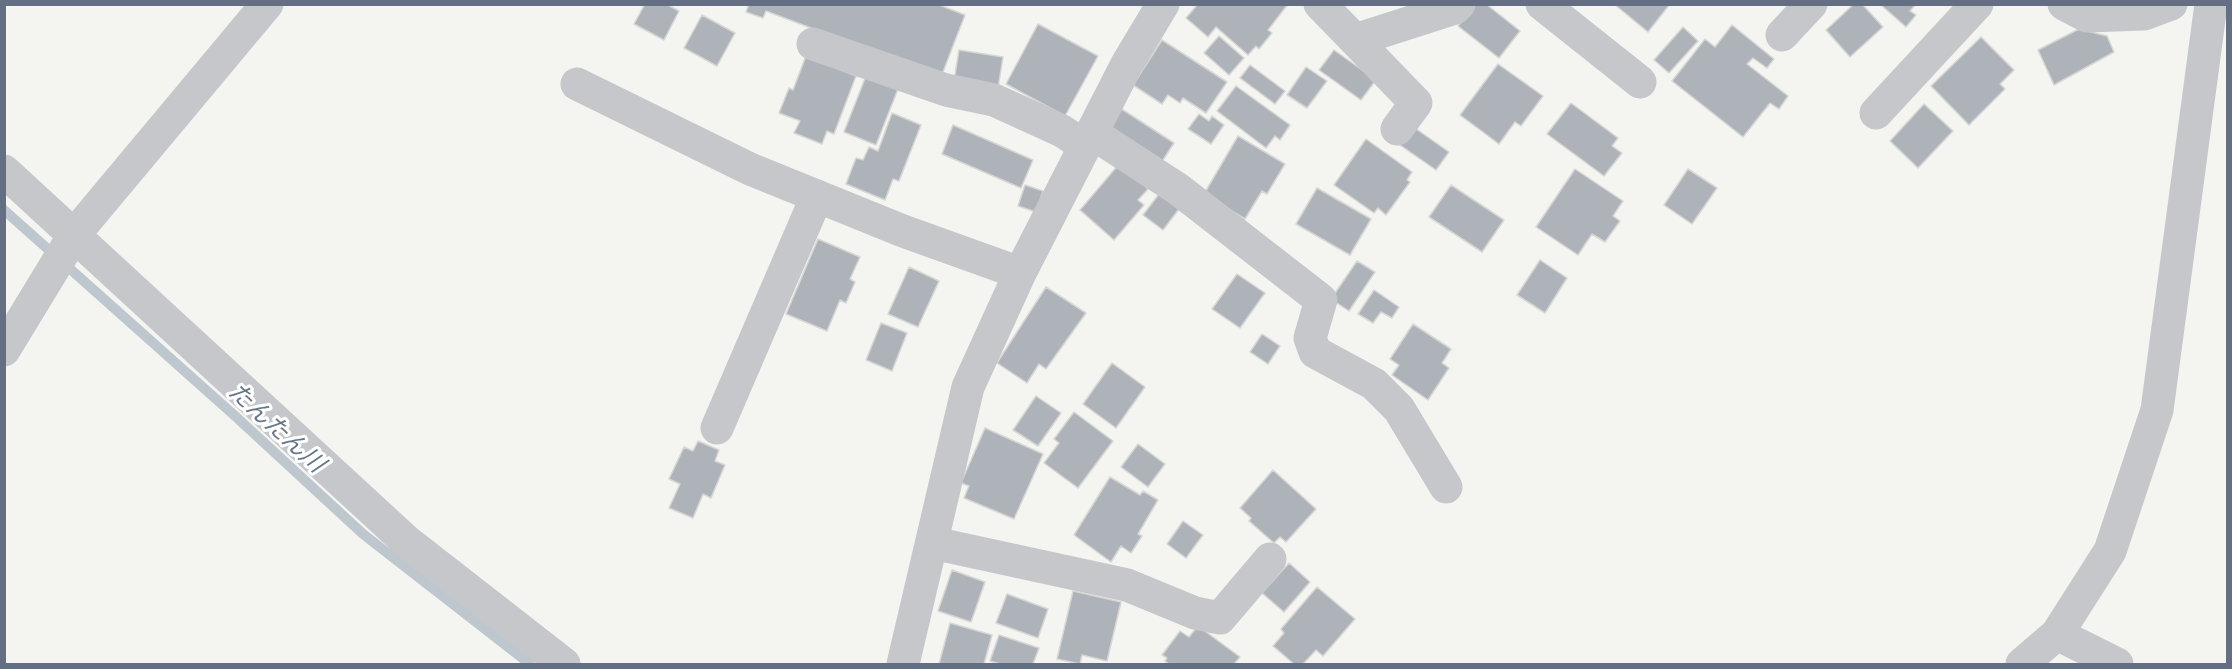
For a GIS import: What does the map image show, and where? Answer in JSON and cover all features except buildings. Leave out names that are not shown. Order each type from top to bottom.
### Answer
[{"type":"street","points":[[4,350],[64,250],[267,4]]},
{"type":"street","points":[[903,664],[968,387],[1020,273],[1127,64],[1163,4]]},
{"type":"street","points":[[1320,4],[1416,103],[1397,129]]},
{"type":"street","points":[[1355,40],[1459,4]]},
{"type":"street","points":[[1542,4],[1640,82]]},
{"type":"street","points":[[1782,35],[1811,4]]},
{"type":"street","points":[[1876,113],[1977,4]]},
{"type":"street","points":[[2064,4],[2087,16],[2144,14],[2171,4]]},
{"type":"street","points":[[2022,664],[2057,634],[2110,551],[2157,410],[2211,4]]},
{"type":"street","points":[[813,44],[946,90],[994,100],[1062,131],[1088,140],[1178,189],[1321,300],[1310,338],[1315,352],[1374,384],[1399,410],[1446,487]]},
{"type":"street","points":[[577,84],[750,169],[903,231],[1020,273]]},
{"type":"street","points":[[4,171],[64,250],[405,540],[564,664]]},
{"type":"street","points":[[717,428],[817,196]]},
{"type":"street","points":[[933,543],[1127,585],[1195,613],[1220,618],[1270,559]]},
{"type":"street","points":[[2057,634],[2117,664]]},
{"type":"waterway","name":"たんたん川","points":[[4,210],[234,415],[363,534],[530,664]]}]
